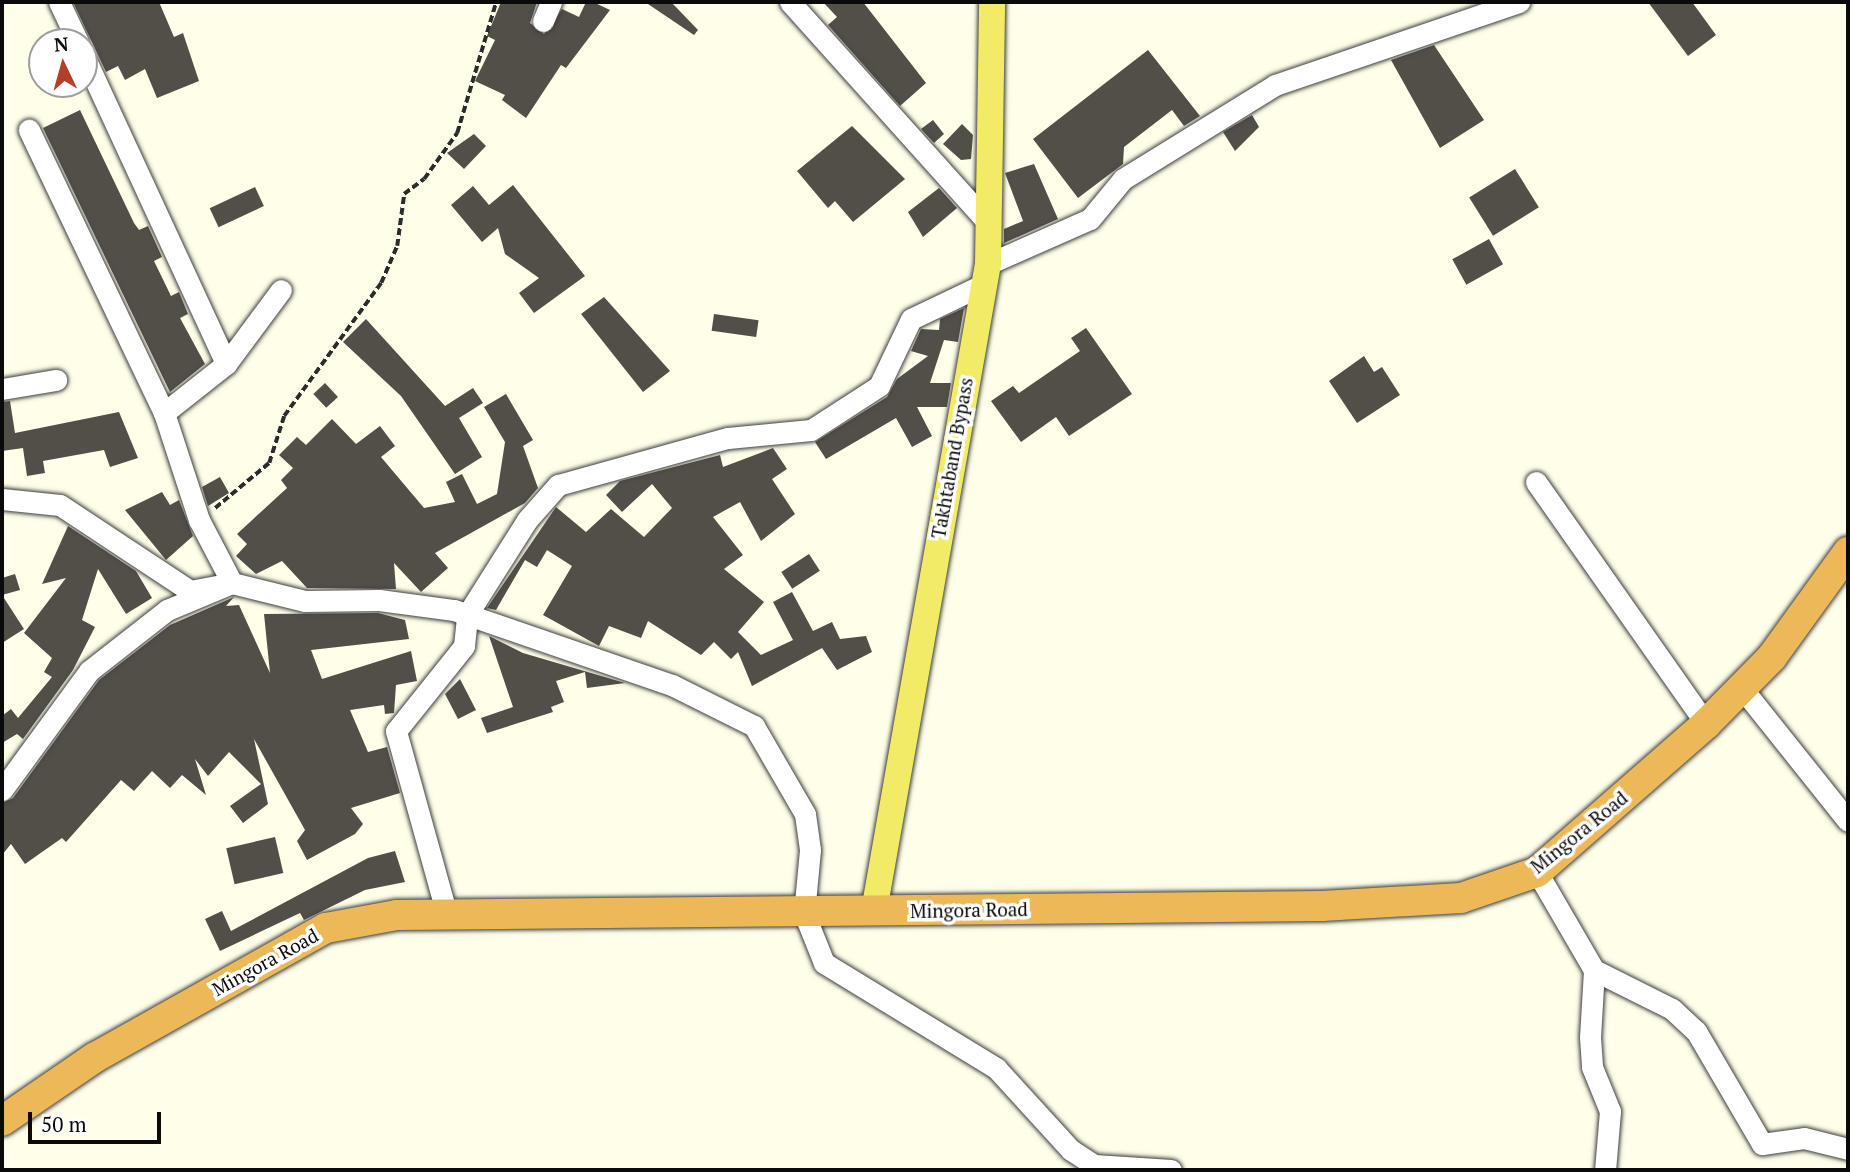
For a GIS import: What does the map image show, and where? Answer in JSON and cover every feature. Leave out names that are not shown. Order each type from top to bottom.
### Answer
[{"type":"highway","name":"Mingora Road","points":[[2,1121],[94,1058],[326,928],[397,915],[804,913],[1447,899],[1536,872],[1706,724],[1772,657],[1848,552]]},
{"type":"main road","name":"Takhtaband Bypass","points":[[874,911],[985,275],[992,2]]},
{"type":"street","points":[[59,2],[71,28]]},
{"type":"street","points":[[790,2],[988,223]]},
{"type":"street","points":[[447,915],[396,731],[464,646],[467,615],[527,520],[558,485],[728,438],[811,430],[879,386],[911,319],[985,275],[1090,219],[1124,179],[1275,85],[1519,2]]},
{"type":"street","points":[[98,86],[226,365]]},
{"type":"street","points":[[29,130],[164,413],[199,520],[232,583]]},
{"type":"street","points":[[164,413],[226,365],[281,290]]},
{"type":"street","points":[[3,385],[55,380]]},
{"type":"street","points":[[1536,482],[1706,724]]},
{"type":"street","points":[[2,499],[60,505],[190,591],[232,583],[305,601],[379,600],[467,615],[672,685],[754,726],[805,814],[810,850],[804,913],[824,963],[996,1068],[1070,1150],[1094,1165],[1171,1170]]},
{"type":"street","points":[[2,790],[89,671],[167,610],[232,583]]},
{"type":"street","points":[[1741,687],[1848,821]]},
{"type":"street","points":[[1536,872],[1594,970],[1672,1009],[1696,1031],[1762,1144],[1804,1138],[1848,1149]]},
{"type":"street","points":[[1594,970],[1590,1037],[1592,1067],[1610,1111],[1605,1170]]},
{"type":"path","points":[[199,520],[269,463],[284,416],[382,284],[397,246],[404,194],[424,179],[457,133],[496,2]]},
{"type":"building","points":[[73,2],[159,2],[174,37],[183,33],[199,81],[157,98],[145,69],[125,80],[118,66],[106,72],[98,55],[98,28],[85,28]]},
{"type":"building","points":[[501,2],[537,2],[530,23],[544,34],[562,9],[579,17],[586,2],[593,2],[610,10],[566,68],[561,65],[526,118],[502,100],[505,95],[475,81],[495,40],[487,36]]},
{"type":"building","points":[[645,2],[671,2],[698,30],[694,35]]},
{"type":"building","points":[[823,2],[863,2],[926,83],[900,106],[828,25],[837,17]]},
{"type":"building","points":[[1648,2],[1692,2],[1716,35],[1688,56]]},
{"type":"building","points":[[1434,45],[1484,120],[1440,148],[1391,60]]},
{"type":"building","points":[[1148,50],[1200,116],[1184,126],[1172,110],[1124,147],[1123,164],[1078,198],[1033,139]]},
{"type":"building","points":[[80,110],[134,223],[139,230],[148,226],[162,257],[154,261],[171,296],[179,292],[188,314],[180,318],[205,364],[170,392],[43,128]]},
{"type":"building","points":[[1252,115],[1259,127],[1235,151],[1223,132]]},
{"type":"building","points":[[933,120],[944,134],[934,143],[921,129]]},
{"type":"building","points":[[962,124],[973,135],[971,159],[961,160],[943,144]]},
{"type":"building","points":[[852,126],[905,179],[853,222],[835,201],[828,208],[797,171]]},
{"type":"building","points":[[474,134],[486,146],[464,169],[447,153]]},
{"type":"building","points":[[1034,164],[1058,219],[1004,243],[1004,229],[1023,221],[1005,173]]},
{"type":"building","points":[[1515,169],[1539,207],[1493,236],[1469,198]]},
{"type":"building","points":[[513,185],[585,276],[534,313],[519,293],[539,278],[505,254],[498,228],[482,242],[451,205],[473,186],[489,205]]},
{"type":"building","points":[[255,187],[264,206],[219,227],[210,208]]},
{"type":"building","points":[[939,188],[957,208],[923,237],[908,212]]},
{"type":"building","points":[[1489,239],[1503,264],[1466,285],[1452,259]]},
{"type":"building","points":[[604,297],[670,371],[643,392],[581,314]]},
{"type":"building","points":[[964,308],[958,342],[944,340],[930,383],[951,383],[947,407],[917,407],[932,436],[912,447],[896,418],[826,459],[815,442],[887,397],[897,379],[928,356],[911,351],[921,329],[939,330],[940,319]]},
{"type":"building","points":[[714,314],[759,320],[756,337],[712,331]]},
{"type":"building","points":[[366,319],[445,406],[473,388],[483,403],[459,418],[482,457],[455,474],[401,396],[343,342]]},
{"type":"building","points":[[1086,328],[1132,394],[1069,436],[1056,417],[1021,442],[991,401],[1013,386],[1019,393],[1080,351],[1071,338]]},
{"type":"building","points":[[1364,356],[1374,372],[1382,367],[1400,395],[1357,423],[1329,381]]},
{"type":"building","points":[[325,383],[338,397],[326,408],[313,394]]},
{"type":"building","points":[[506,394],[533,440],[523,446],[538,488],[525,503],[435,553],[448,568],[421,592],[394,563],[396,589],[307,588],[282,561],[256,574],[236,556],[247,544],[237,534],[287,488],[281,480],[293,468],[279,455],[297,437],[306,445],[332,419],[356,444],[380,426],[395,446],[381,457],[424,508],[455,502],[446,482],[462,474],[477,504],[497,494],[505,442],[484,407]]},
{"type":"building","points":[[10,401],[15,433],[119,412],[138,458],[110,467],[104,450],[43,461],[45,473],[27,476],[23,448],[2,451],[2,402]]},
{"type":"building","points":[[773,448],[787,469],[772,479],[795,514],[761,541],[740,502],[713,517],[743,555],[724,569],[764,602],[738,632],[761,655],[793,640],[773,602],[792,592],[813,631],[832,622],[840,639],[866,636],[872,652],[837,670],[822,648],[752,686],[738,652],[731,659],[714,642],[701,655],[648,621],[641,638],[609,626],[599,646],[543,615],[572,566],[547,550],[537,567],[525,560],[496,610],[487,608],[556,507],[586,532],[611,509],[644,537],[672,508],[652,484],[622,512],[606,495],[620,481],[720,455],[723,467]]},
{"type":"building","points":[[220,477],[229,493],[208,506],[202,487]]},
{"type":"building","points":[[162,492],[170,505],[179,500],[193,536],[166,560],[125,510]]},
{"type":"building","points":[[68,526],[136,571],[152,598],[126,614],[98,569],[82,620],[95,627],[73,670],[23,739],[17,734],[2,743],[2,716],[11,709],[18,718],[52,677],[44,672],[52,658],[24,633],[66,578],[42,584]]},
{"type":"building","points":[[809,554],[820,571],[792,589],[781,572]]},
{"type":"building","points":[[15,574],[20,590],[2,595],[2,578]]},
{"type":"building","points":[[2,595],[24,629],[2,643]]},
{"type":"building","points":[[234,597],[226,606],[239,605],[270,673],[264,614],[378,613],[405,620],[409,639],[311,650],[322,679],[411,651],[417,681],[396,685],[394,713],[385,714],[384,705],[350,710],[368,752],[387,747],[400,793],[351,808],[363,824],[355,834],[307,860],[297,841],[305,830],[254,739],[268,804],[243,823],[230,806],[261,784],[229,752],[208,776],[195,759],[206,795],[182,775],[170,788],[152,771],[134,791],[121,780],[66,842],[62,838],[25,864],[11,844],[2,855],[2,803],[13,798],[99,680],[170,625]]},
{"type":"building","points":[[489,636],[523,653],[625,683],[587,688],[585,672],[556,681],[564,702],[551,707],[553,712],[487,733],[481,718],[513,707]]},
{"type":"building","points":[[460,679],[476,710],[458,719],[445,694]]},
{"type":"building","points":[[275,837],[283,873],[235,884],[226,848]]},
{"type":"building","points":[[395,851],[405,882],[365,890],[304,920],[300,913],[220,951],[205,919],[222,911],[231,931],[368,858]]}]
